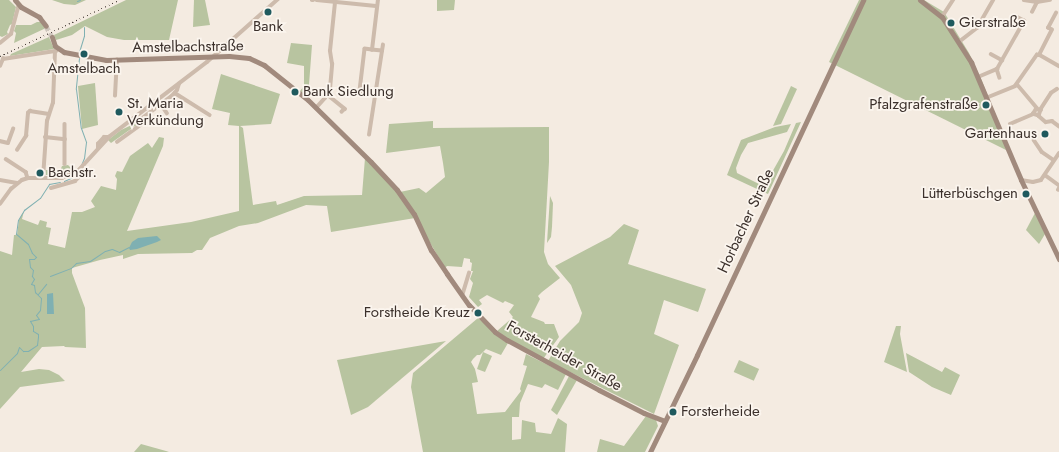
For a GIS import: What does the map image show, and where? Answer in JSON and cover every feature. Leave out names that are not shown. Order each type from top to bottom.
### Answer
[{"type":"street","points":[[214,56],[277,0]]},
{"type":"street","points":[[317,0],[376,6]]},
{"type":"street","points":[[372,50],[376,6],[378,0]]},
{"type":"street","name":"Horbacher Straße","points":[[650,452],[863,0]]},
{"type":"street","points":[[920,0],[942,17],[959,42],[978,77],[1021,180],[1059,259]]},
{"type":"street","points":[[942,17],[953,0]]},
{"type":"street","points":[[959,42],[977,28],[992,0]]},
{"type":"street","points":[[1024,0],[1038,2],[1050,0]]},
{"type":"street","points":[[1,40],[9,36],[12,31],[17,2],[39,17],[46,26]]},
{"type":"street","points":[[1032,12],[1038,2]]},
{"type":"street","points":[[316,108],[328,94],[332,64],[331,41],[336,3]]},
{"type":"street","points":[[986,98],[1017,84],[1034,58],[1038,55],[1052,30],[1048,28],[1056,13]]},
{"type":"street","points":[[978,77],[997,69],[1024,21],[1016,17]]},
{"type":"street","points":[[43,178],[45,137],[49,114],[53,103],[57,50],[52,37]]},
{"type":"street","points":[[369,135],[375,93],[377,93],[383,45]]},
{"type":"street","points":[[375,93],[360,91],[365,49],[382,51]]},
{"type":"street","points":[[0,66],[3,59],[57,50]]},
{"type":"street","name":"Amstelbachstraße","points":[[57,50],[79,56],[117,60],[206,60],[214,56],[249,58],[274,72],[316,108],[359,150]]},
{"type":"street","points":[[991,54],[1002,60]]},
{"type":"street","points":[[1038,55],[1059,66]]},
{"type":"street","points":[[115,96],[117,60]]},
{"type":"street","points":[[51,188],[79,170],[98,148],[98,144],[104,136],[109,137],[128,124],[179,84],[206,60]]},
{"type":"street","points":[[997,69],[1000,78]]},
{"type":"street","points":[[128,124],[140,120],[161,104],[175,93],[179,84]]},
{"type":"street","points":[[1017,84],[1039,109],[1041,113],[1039,116]]},
{"type":"street","points":[[1010,124],[1034,114],[1034,110],[1039,109],[1051,93],[1057,89]]},
{"type":"street","points":[[175,93],[210,115]]},
{"type":"street","points":[[328,94],[345,109],[342,112]]},
{"type":"street","points":[[161,104],[167,112]]},
{"type":"street","points":[[17,150],[26,136],[28,113],[30,111],[49,114]]},
{"type":"street","points":[[1034,114],[1046,122],[1052,121],[1059,126]]},
{"type":"street","points":[[117,142],[140,125],[140,120]]},
{"type":"street","points":[[65,124],[65,164]]},
{"type":"street","points":[[0,141],[8,143],[13,129]]},
{"type":"street","points":[[45,137],[65,139]]},
{"type":"street","points":[[1034,140],[1042,152],[1054,160]]},
{"type":"street","name":"Forsterheider Straße","points":[[359,150],[397,190],[414,214],[432,250],[462,296],[490,326],[507,340],[624,403],[665,421]]},
{"type":"street","points":[[1021,180],[1034,182],[1040,180],[1059,155]]},
{"type":"street","points":[[6,159],[26,172],[28,178]]},
{"type":"street","points":[[1045,175],[1059,184]]},
{"type":"street","points":[[0,204],[17,183],[28,178],[75,181],[78,178]]},
{"type":"street","points":[[0,180],[17,183]]},
{"type":"street","points":[[462,296],[469,273]]},
{"type":"green space","points":[[0,0],[9,0],[16,7],[12,24],[7,32],[8,34],[2,37],[0,36]]},
{"type":"green space","points":[[52,0],[86,0],[75,5],[64,4]]},
{"type":"green space","points":[[126,0],[178,0],[169,40],[124,40],[107,37],[85,26],[72,35],[56,40],[54,35]]},
{"type":"green space","points":[[194,0],[205,0],[210,25],[193,27]]},
{"type":"green space","points":[[437,0],[455,0],[454,10],[437,11]]},
{"type":"green space","points":[[859,0],[924,0],[944,12],[969,53],[982,81],[1001,129],[1006,150],[829,62]]},
{"type":"green space","points":[[37,22],[42,22],[46,28],[14,43],[16,33],[14,31],[16,25],[31,25]]},
{"type":"green space","points":[[49,37],[54,49],[10,56],[11,54]]},
{"type":"green space","points":[[291,43],[312,45],[308,98],[300,91],[304,86],[304,66],[287,63]]},
{"type":"green space","points":[[221,74],[280,94],[271,124],[240,126],[243,128],[253,205],[276,201],[277,205],[304,196],[362,195],[365,158],[398,193],[415,218],[331,232],[327,206],[306,205],[258,223],[239,226],[210,238],[202,250],[197,250],[192,253],[138,254],[123,259],[123,255],[72,268],[72,273],[85,308],[86,348],[64,346],[42,347],[21,372],[39,369],[49,370],[59,375],[65,381],[20,387],[0,409],[0,251],[12,255],[14,235],[17,235],[19,220],[24,211],[22,219],[38,225],[40,220],[47,222],[46,227],[51,228],[48,244],[65,248],[72,212],[82,212],[95,207],[91,201],[101,186],[116,190],[117,179],[115,176],[117,171],[122,172],[130,156],[148,143],[152,148],[159,137],[164,138],[163,146],[127,231],[191,222],[239,211],[239,126],[228,125],[230,113],[212,109]]},
{"type":"green space","points":[[95,83],[98,125],[82,129],[78,86]]},
{"type":"green space","points":[[791,86],[797,89],[781,124],[773,126]]},
{"type":"green space","points":[[433,121],[433,128],[549,127],[549,162],[544,252],[548,264],[560,278],[538,296],[540,299],[531,317],[544,322],[545,324],[554,324],[559,337],[543,359],[511,342],[497,331],[513,317],[509,312],[514,305],[505,301],[503,303],[487,295],[479,300],[482,304],[478,307],[469,297],[473,283],[470,279],[473,271],[471,271],[472,263],[470,262],[470,259],[464,258],[462,267],[447,266],[445,268],[400,192],[419,188],[426,193],[445,177],[443,163],[440,146],[386,153],[389,124]]},
{"type":"green space","points":[[138,122],[138,124],[111,143],[108,140],[121,130]]},
{"type":"green space","points":[[801,122],[768,194],[727,175],[741,140],[775,127],[791,124],[787,132],[748,143],[741,155],[736,168],[737,173],[759,184],[766,183],[784,151],[796,123]]},
{"type":"green space","points":[[68,165],[74,171],[62,175],[46,175],[46,170],[60,171],[62,166]]},
{"type":"green space","points":[[550,196],[553,203],[552,227],[551,237],[547,243]]},
{"type":"green space","points":[[1035,213],[1045,234],[1039,244],[1026,230]]},
{"type":"green space","points":[[624,224],[639,230],[628,264],[706,289],[698,312],[664,300],[654,334],[679,345],[654,414],[548,361],[560,341],[579,322],[582,313],[571,285],[555,266],[610,237]]},
{"type":"green space","points":[[478,318],[508,343],[501,355],[486,349],[480,355],[477,355],[471,362],[475,369],[478,382],[472,383],[477,414],[505,412],[521,391],[520,389],[527,366],[523,365],[526,354],[566,374],[558,390],[545,384],[542,388],[528,384],[520,403],[519,417],[512,417],[512,440],[521,439],[522,420],[535,423],[536,432],[551,434],[558,418],[567,424],[565,452],[423,452],[411,387],[413,373]]},
{"type":"green space","points":[[896,326],[901,326],[900,334],[907,372],[884,362]]},
{"type":"green space","points":[[446,341],[368,407],[351,415],[337,360]]},
{"type":"green space","points":[[483,352],[492,356],[485,372],[477,369]]},
{"type":"green space","points":[[906,353],[942,372],[945,367],[960,375],[951,395],[932,387],[909,372]]},
{"type":"green space","points":[[739,360],[759,369],[754,381],[734,372]]},
{"type":"green space","points":[[569,376],[577,380],[557,415],[551,410]]},
{"type":"green space","points":[[646,416],[656,420],[658,426],[645,452],[597,452],[600,439],[624,446]]},
{"type":"green space","points":[[141,444],[166,451],[169,452],[134,452]]},
{"type":"water","points":[[157,236],[161,240],[137,249],[130,250],[129,248],[132,242],[138,238]]},
{"type":"water","points":[[53,293],[54,314],[47,314],[47,294]]},
{"type":"waterway","name":"Amstelbach","points":[[79,52],[84,36],[84,27]]},
{"type":"waterway","name":"Amstelbach","points":[[79,58],[76,89],[81,128],[86,142],[84,158],[81,165]]},
{"type":"waterway","name":"Amstelbach","points":[[64,181],[75,176]]},
{"type":"waterway","name":"Amstelbach","points":[[0,370],[17,353],[19,347],[23,351],[28,351],[37,345],[38,337],[38,334],[33,331],[33,326],[30,321],[39,319],[36,315],[40,310],[41,298],[35,292],[34,285],[31,284],[34,279],[32,276],[33,270],[30,267],[29,259],[34,259],[36,257],[32,253],[28,244],[16,234],[18,220],[24,210],[40,198],[49,184],[60,182]]},
{"type":"waterway","points":[[50,276],[71,268],[76,263],[90,261],[105,251],[112,249],[119,252],[129,247]]},
{"type":"waterway","points":[[38,294],[46,284]]},
{"type":"tunnel","points":[[46,26],[52,37]]},
{"type":"railway","points":[[0,56],[119,0]]},
{"type":"place","name":"Bank","points":[[268,12]]},
{"type":"place","name":"Gierstraße","points":[[951,23]]},
{"type":"place","name":"Amstelbach","points":[[84,54]]},
{"type":"place","name":"Bank Siedlung","points":[[295,92]]},
{"type":"place","name":"Pfalzgrafenstraße","points":[[986,105]]},
{"type":"place","name":"St. Maria Verkündung","points":[[119,112]]},
{"type":"place","name":"Gartenhaus","points":[[1045,134]]},
{"type":"place","name":"Bachstr.","points":[[40,173]]},
{"type":"place","name":"Lütterbüschgen","points":[[1026,194]]},
{"type":"place","name":"Forstheide Kreuz","points":[[478,313]]},
{"type":"place","name":"Forsterheide","points":[[673,412]]}]
